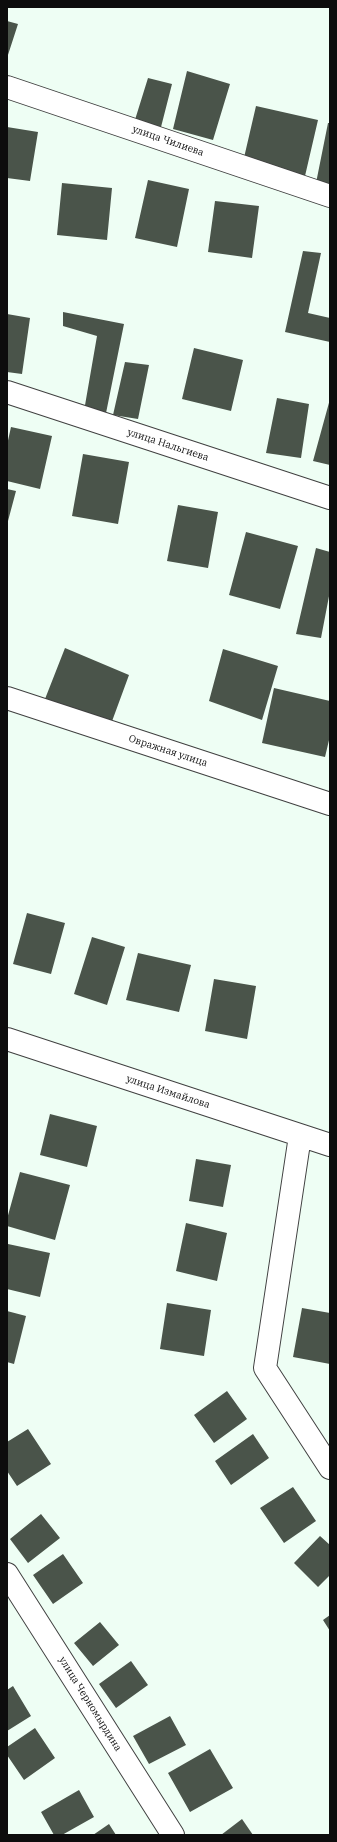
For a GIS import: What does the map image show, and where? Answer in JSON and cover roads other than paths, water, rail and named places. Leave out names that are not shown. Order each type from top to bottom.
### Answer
[{"type":"street","name":"улица Чилиева","points":[[7,87],[330,196]]},
{"type":"street","name":"улица Нальгиева","points":[[7,392],[330,498]]},
{"type":"street","name":"Овражная улица","points":[[7,698],[330,804]]},
{"type":"street","name":"улица Измайлова","points":[[7,1039],[330,1145]]},
{"type":"street","points":[[300,1136],[265,1368],[330,1468]]},
{"type":"street","name":"улица Черномырдина","points":[[7,1574],[173,1835]]}]
